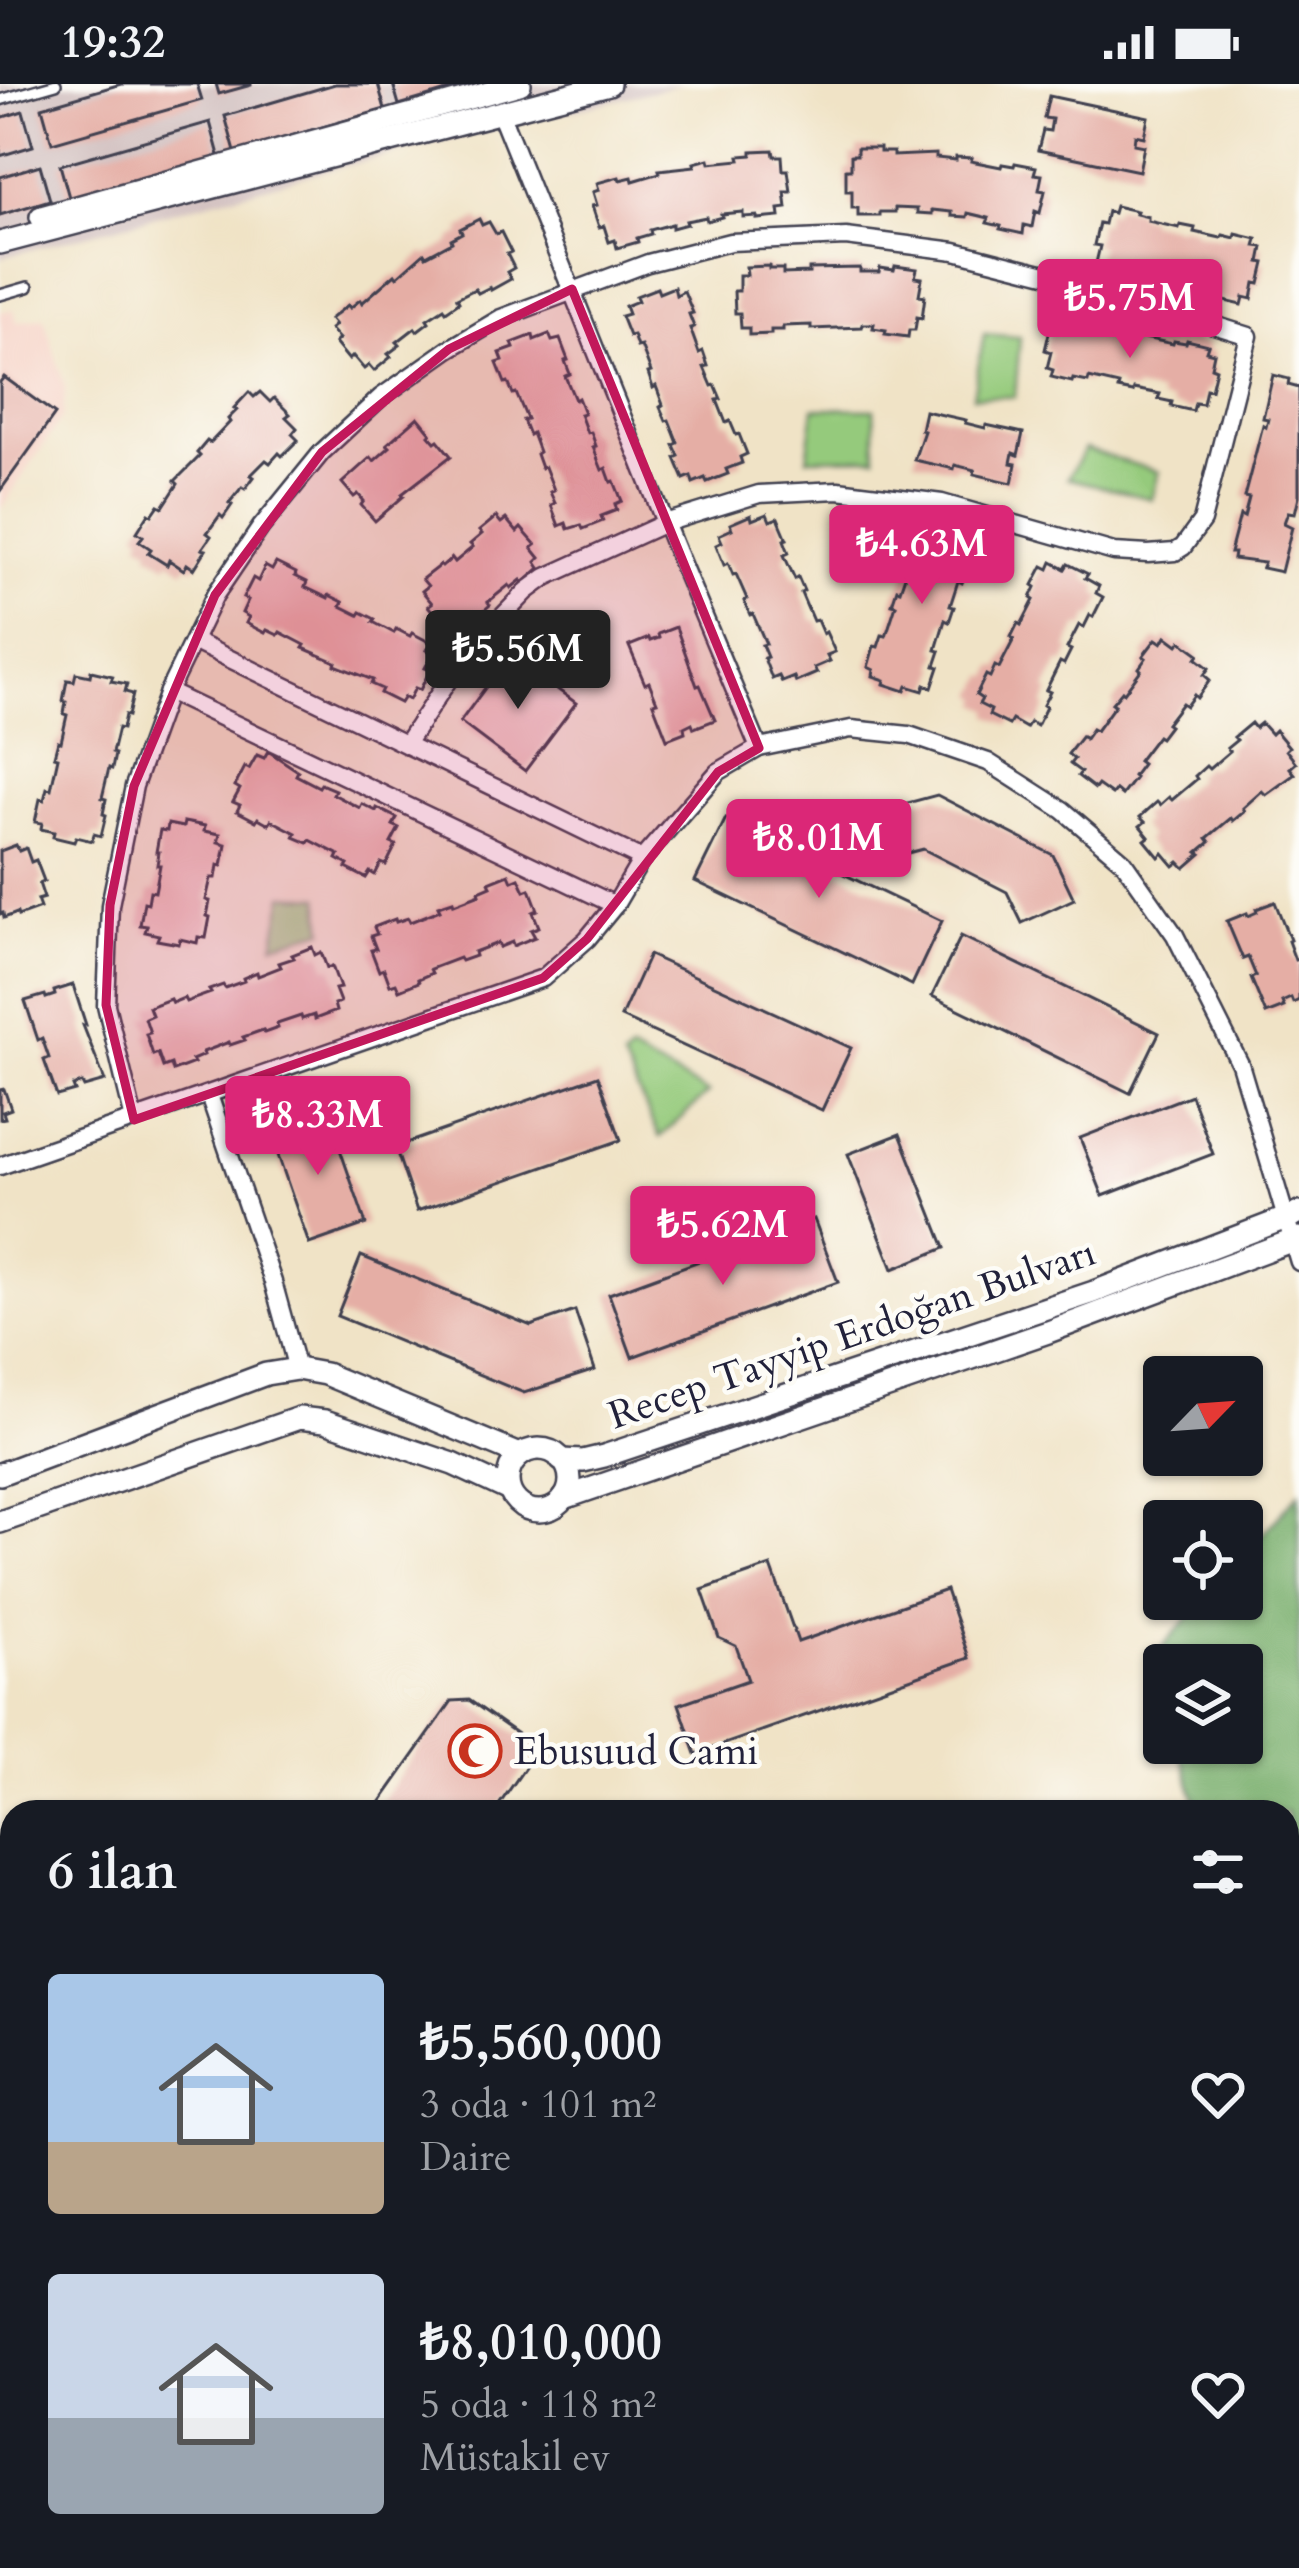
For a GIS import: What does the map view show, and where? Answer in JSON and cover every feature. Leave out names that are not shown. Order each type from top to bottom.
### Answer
[{"type":"street","points":[[0,229],[520,84]]},
{"type":"street","points":[[0,243],[609,84]]},
{"type":"street","points":[[500,112],[760,748]]},
{"type":"street","points":[[134,1120],[106,1005],[110,905],[134,786],[169,692],[215,596],[261,527],[322,452],[381,397],[501,318],[648,263],[730,242],[846,238],[946,249],[1077,282],[1249,336],[1202,520],[1175,552],[1114,552],[943,503],[838,490],[760,494],[665,523],[574,562],[527,591],[464,656],[406,744]]},
{"type":"street","points":[[193,640],[642,859]]},
{"type":"street","points":[[169,692],[615,905]]},
{"type":"street","points":[[0,1166],[543,978],[587,940],[642,859],[718,772],[760,748],[850,729],[909,735],[988,761],[1063,810],[1123,861],[1175,935],[1233,1046],[1293,1215],[1297,1247]]},
{"type":"street","points":[[209,1095],[274,1282],[297,1369]]},
{"type":"street","name":"Recep Tayyip Erdoğan Bulvarı","points":[[561,1460],[604,1456],[888,1361],[1094,1292],[1293,1215]]},
{"type":"street","name":"Recep Tayyip Erdoğan Bulvarı","points":[[564,1498],[1297,1247]]},
{"type":"street","points":[[0,1474],[266,1374],[297,1369],[325,1374],[520,1455]]},
{"type":"street","points":[[0,1522],[299,1418],[325,1421],[453,1464],[509,1490]]},
{"type":"street","points":[[545,1450],[561,1460],[569,1487],[556,1506],[534,1511],[514,1500],[508,1477],[520,1455],[545,1450]]},
{"type":"lane","points":[[0,100],[56,84]]},
{"type":"lane","points":[[0,295],[28,287]]},
{"type":"highlighted area","points":[[572,289],[759,748],[718,772],[587,939],[543,978],[134,1120],[106,1005],[110,905],[134,786],[215,595],[322,452],[449,349]]},
{"type":"shaded area","points":[[0,84],[682,84],[316,173],[0,258]]},
{"type":"shaded area","points":[[14,309],[17,322],[44,317],[65,388],[63,416],[0,510],[0,312]]},
{"type":"green space","points":[[984,334],[1020,337],[1015,397],[973,396]]},
{"type":"green space","points":[[814,408],[874,409],[876,457],[807,458]]},
{"type":"green space","points":[[1085,449],[1159,472],[1152,499],[1067,478]]},
{"type":"green space","points":[[284,895],[320,897],[324,930],[274,944]]},
{"type":"green space","points":[[631,1052],[708,1093],[660,1137],[623,1060]]},
{"type":"green space","points":[[1299,1493],[1299,1800],[1195,1800],[1184,1764],[1263,1764],[1263,1644],[1165,1644],[1186,1620],[1263,1620],[1263,1533]]},
{"type":"building","points":[[121,84],[197,84],[202,100],[52,143],[42,107]]},
{"type":"building","points":[[216,84],[251,84],[251,85],[219,94]]},
{"type":"building","points":[[335,84],[378,84],[385,109],[235,152],[225,116]]},
{"type":"building","points":[[393,84],[466,84],[467,85],[399,105]]},
{"type":"building","points":[[1049,96],[1148,117],[1144,137],[1135,135],[1134,144],[1144,146],[1139,171],[1038,150],[1043,130],[1050,131],[1052,119],[1044,118]]},
{"type":"building","points":[[23,111],[33,146],[0,156],[0,118]]},
{"type":"building","points":[[210,122],[220,159],[70,201],[60,165]]},
{"type":"building","points":[[857,148],[880,148],[893,156],[936,154],[936,158],[972,158],[1001,167],[1015,163],[1036,167],[1034,174],[1042,175],[1039,190],[1045,191],[1040,213],[1035,211],[1032,227],[1024,225],[1023,234],[968,213],[967,217],[952,216],[952,212],[895,208],[880,216],[858,216],[858,208],[852,208],[852,191],[846,191],[846,169],[851,169],[851,155],[857,155]]},
{"type":"building","points":[[773,150],[774,156],[782,156],[783,170],[788,170],[791,192],[785,192],[787,208],[779,209],[780,217],[721,214],[707,221],[706,217],[650,230],[638,242],[617,248],[615,240],[609,242],[604,226],[599,227],[592,206],[597,205],[593,192],[599,190],[597,183],[619,177],[633,181],[659,170],[695,166],[709,159],[710,163],[740,160],[739,156],[752,155],[752,151]]},
{"type":"building","points":[[40,165],[50,200],[0,215],[0,177]]},
{"type":"building","points":[[1115,206],[1137,211],[1148,221],[1195,228],[1194,232],[1257,239],[1255,246],[1263,247],[1260,262],[1265,263],[1252,299],[1244,297],[1242,305],[1220,300],[1221,296],[1207,293],[1209,288],[1167,283],[1168,279],[1138,272],[1137,277],[1122,273],[1121,277],[1100,272],[1102,264],[1096,263],[1100,246],[1094,245],[1099,223],[1104,224],[1107,211],[1113,213]]},
{"type":"building","points":[[479,219],[482,225],[489,222],[496,234],[501,232],[511,252],[507,254],[514,268],[507,272],[511,279],[491,290],[478,293],[475,289],[457,298],[459,302],[397,342],[400,345],[388,354],[391,357],[374,371],[369,365],[364,369],[353,356],[349,360],[335,343],[339,339],[330,329],[335,325],[330,319],[348,305],[362,303],[424,253],[452,242],[462,233],[460,229]]},
{"type":"building","points":[[746,267],[783,269],[783,274],[809,273],[809,269],[917,269],[915,277],[922,278],[919,295],[925,296],[922,318],[917,317],[908,337],[885,334],[886,330],[873,328],[874,324],[811,329],[811,325],[783,326],[771,334],[749,335],[749,328],[741,328],[740,313],[735,313],[734,291],[739,291],[739,275],[747,275]]},
{"type":"building","points":[[674,287],[676,295],[684,291],[693,313],[689,314],[694,327],[690,328],[708,366],[704,367],[721,399],[717,400],[726,423],[730,421],[739,434],[747,454],[740,457],[742,463],[726,469],[728,474],[707,482],[705,478],[693,483],[691,476],[684,479],[675,458],[678,443],[660,407],[641,346],[629,336],[621,316],[628,314],[625,306],[638,301],[636,296]]},
{"type":"building","points":[[1066,311],[1088,317],[1099,327],[1146,334],[1145,338],[1173,344],[1187,340],[1208,345],[1206,351],[1214,353],[1211,367],[1216,369],[1203,404],[1195,403],[1193,411],[1171,406],[1172,402],[1158,399],[1160,394],[1118,389],[1119,385],[1089,378],[1088,382],[1072,382],[1051,377],[1053,370],[1047,368],[1051,352],[1045,350],[1050,329],[1055,330],[1058,317],[1064,318]]},
{"type":"building","points":[[549,334],[552,341],[560,339],[570,374],[565,376],[584,413],[580,414],[587,433],[591,432],[602,470],[606,468],[622,501],[615,504],[617,510],[601,516],[603,521],[583,529],[581,525],[568,529],[566,523],[559,526],[551,505],[554,490],[545,467],[541,468],[532,433],[529,435],[523,420],[527,419],[497,363],[503,361],[500,353],[514,348],[512,343]]},
{"type":"building","points":[[1273,375],[1299,388],[1299,496],[1295,513],[1288,512],[1284,523],[1292,527],[1281,572],[1262,568],[1264,563],[1233,559],[1230,553],[1249,498],[1244,497],[1268,419],[1263,418]]},
{"type":"building","points":[[4,377],[55,414],[0,491],[0,382]]},
{"type":"building","points":[[249,392],[254,397],[260,392],[270,402],[274,398],[290,414],[286,417],[297,428],[292,434],[298,440],[251,475],[254,477],[229,503],[223,518],[220,515],[207,533],[211,536],[202,549],[206,550],[194,569],[187,564],[184,570],[169,560],[167,565],[148,553],[151,549],[139,541],[143,536],[137,532],[149,513],[163,507],[178,484],[175,481],[200,456],[197,453],[207,441],[230,422],[234,408]]},
{"type":"building","points":[[925,411],[1023,433],[1018,455],[1013,453],[1012,483],[955,465],[954,469],[914,460]]},
{"type":"building","points":[[418,417],[451,456],[375,521],[358,494],[354,497],[342,483],[371,457],[374,461]]},
{"type":"building","points":[[767,514],[770,521],[778,518],[787,539],[789,553],[784,555],[795,579],[798,577],[813,621],[826,632],[835,652],[827,655],[830,661],[814,668],[817,673],[796,682],[794,677],[782,682],[779,676],[772,679],[764,658],[762,645],[766,644],[736,574],[728,563],[724,565],[716,545],[722,542],[719,535],[732,529],[730,524]]},
{"type":"building","points":[[496,517],[501,523],[506,519],[517,532],[521,528],[536,545],[532,548],[540,558],[536,562],[540,568],[488,602],[483,616],[467,630],[462,625],[456,631],[428,606],[432,603],[422,591],[428,586],[422,579],[473,547],[470,544],[482,534],[479,531]]},
{"type":"building","points":[[921,523],[958,529],[956,534],[971,539],[969,547],[977,549],[970,571],[962,583],[958,581],[949,622],[945,620],[932,688],[925,685],[923,691],[907,686],[905,691],[884,684],[868,667],[874,646],[886,636],[896,605],[892,604],[909,564],[910,550],[906,549],[912,529],[919,531]]},
{"type":"building","points":[[1052,562],[1088,574],[1085,578],[1099,586],[1096,593],[1103,597],[1067,648],[1071,650],[1046,690],[1050,692],[1037,726],[1030,722],[1026,728],[1012,720],[1009,725],[989,715],[991,710],[979,704],[982,699],[976,695],[986,675],[990,677],[995,666],[999,668],[1018,623],[1021,625],[1034,600],[1033,585],[1043,566],[1049,569]]},
{"type":"building","points":[[276,563],[307,582],[305,587],[343,602],[341,606],[375,619],[373,622],[394,633],[396,629],[412,633],[431,643],[427,650],[433,653],[425,668],[430,670],[420,690],[415,688],[409,700],[404,697],[400,703],[380,693],[382,689],[371,684],[373,680],[335,665],[280,632],[265,633],[246,623],[249,617],[242,613],[248,600],[243,598],[253,578],[258,581],[265,566],[272,570]]},
{"type":"building","points":[[676,627],[715,720],[694,728],[692,723],[684,727],[685,732],[667,739],[649,682],[645,684],[629,646],[659,638],[658,634]]},
{"type":"building","points":[[1166,636],[1199,654],[1196,658],[1209,668],[1204,675],[1210,680],[1197,698],[1194,695],[1186,706],[1182,703],[1160,738],[1138,761],[1142,764],[1122,795],[1116,790],[1112,795],[1098,785],[1095,789],[1078,776],[1081,772],[1070,764],[1074,759],[1068,754],[1082,736],[1085,739],[1092,729],[1096,731],[1112,703],[1141,670],[1143,656],[1156,639],[1162,643]]},
{"type":"building","points":[[510,654],[576,703],[525,771],[460,722]]},
{"type":"building","points":[[91,671],[113,676],[111,681],[127,684],[125,692],[133,694],[112,753],[102,798],[106,799],[106,815],[101,836],[94,834],[92,841],[76,837],[74,842],[53,837],[54,832],[35,822],[40,799],[51,789],[58,757],[54,756],[67,715],[63,701],[67,680],[74,681],[76,673],[90,676]]},
{"type":"building","points":[[1251,723],[1255,728],[1261,723],[1271,734],[1275,730],[1289,747],[1295,774],[1266,795],[1262,791],[1245,811],[1207,838],[1210,842],[1185,868],[1179,862],[1174,866],[1163,853],[1159,857],[1145,840],[1149,837],[1140,826],[1145,822],[1140,817],[1157,802],[1172,800],[1206,766],[1209,769]]},
{"type":"building","points":[[268,751],[319,787],[335,790],[333,794],[360,808],[362,804],[377,808],[397,818],[393,825],[399,828],[391,843],[396,845],[386,865],[381,863],[375,875],[370,872],[366,878],[346,868],[337,859],[339,855],[294,837],[296,833],[271,820],[269,824],[256,821],[237,811],[240,805],[233,802],[240,789],[235,786],[245,767],[249,769],[257,755],[264,758]]},
{"type":"building","points":[[937,795],[1053,855],[1074,899],[1022,923],[1007,892],[923,849],[897,856],[885,809]]},
{"type":"building","points":[[726,818],[942,921],[912,985],[695,881]]},
{"type":"building","points":[[184,822],[205,826],[204,831],[220,834],[218,842],[226,844],[222,866],[218,865],[216,878],[211,878],[206,900],[210,901],[210,917],[206,938],[198,937],[197,943],[180,939],[179,944],[157,940],[159,935],[145,932],[147,926],[140,925],[144,902],[148,903],[150,891],[155,892],[160,830],[167,831],[168,824],[183,827]]},
{"type":"building","points":[[16,845],[19,851],[26,848],[31,862],[36,860],[44,898],[37,900],[40,908],[4,918],[0,914],[0,851]]},
{"type":"building","points":[[509,874],[512,881],[519,878],[525,891],[530,889],[538,910],[533,912],[539,927],[531,930],[535,937],[513,946],[512,942],[500,947],[498,943],[474,952],[475,956],[430,969],[432,973],[419,982],[399,990],[396,983],[390,985],[371,950],[376,949],[371,936],[377,934],[374,927],[395,919],[410,922],[440,910],[438,906],[480,894],[491,886],[489,882]]},
{"type":"building","points":[[1275,902],[1295,960],[1299,959],[1299,1000],[1293,1003],[1291,998],[1282,1002],[1284,1007],[1266,1014],[1251,978],[1256,976],[1227,921]]},
{"type":"building","points":[[961,936],[1159,1033],[1130,1093],[932,996]]},
{"type":"building","points":[[312,947],[315,955],[321,952],[327,968],[332,966],[340,988],[335,989],[340,1002],[334,1004],[336,1011],[277,1024],[278,1028],[203,1052],[194,1063],[173,1071],[171,1064],[163,1067],[158,1053],[153,1055],[146,1034],[150,1033],[145,1018],[152,1015],[149,1007],[170,999],[186,1002],[257,972],[258,976]]},
{"type":"building","points":[[649,955],[851,1048],[822,1110],[621,1017]]},
{"type":"building","points":[[73,985],[105,1081],[84,1087],[82,1083],[73,1086],[75,1091],[57,1096],[44,1060],[49,1058],[25,1001],[55,995],[54,991]]},
{"type":"building","points":[[598,1076],[621,1140],[417,1211],[395,1147]]},
{"type":"building","points":[[4,1089],[11,1109],[0,1119],[0,1090]]},
{"type":"building","points":[[1191,1095],[1213,1154],[1103,1196],[1080,1138]]},
{"type":"building","points":[[327,1112],[366,1224],[309,1244],[270,1132]]},
{"type":"building","points":[[900,1134],[945,1248],[893,1269],[848,1154]]},
{"type":"building","points":[[814,1219],[838,1282],[632,1357],[609,1294]]},
{"type":"building","points":[[361,1256],[531,1326],[575,1311],[595,1370],[524,1393],[337,1316]]},
{"type":"building","points":[[771,1566],[798,1642],[946,1590],[969,1658],[696,1754],[679,1704],[748,1680],[736,1646],[719,1638],[702,1590]]},
{"type":"building","name":"Ebusuud Cami","points":[[469,1700],[533,1745],[533,1756],[502,1800],[382,1800],[452,1701]]},
{"type":"place","name":"Ebusuud Cami","points":[[475,1751]]}]
